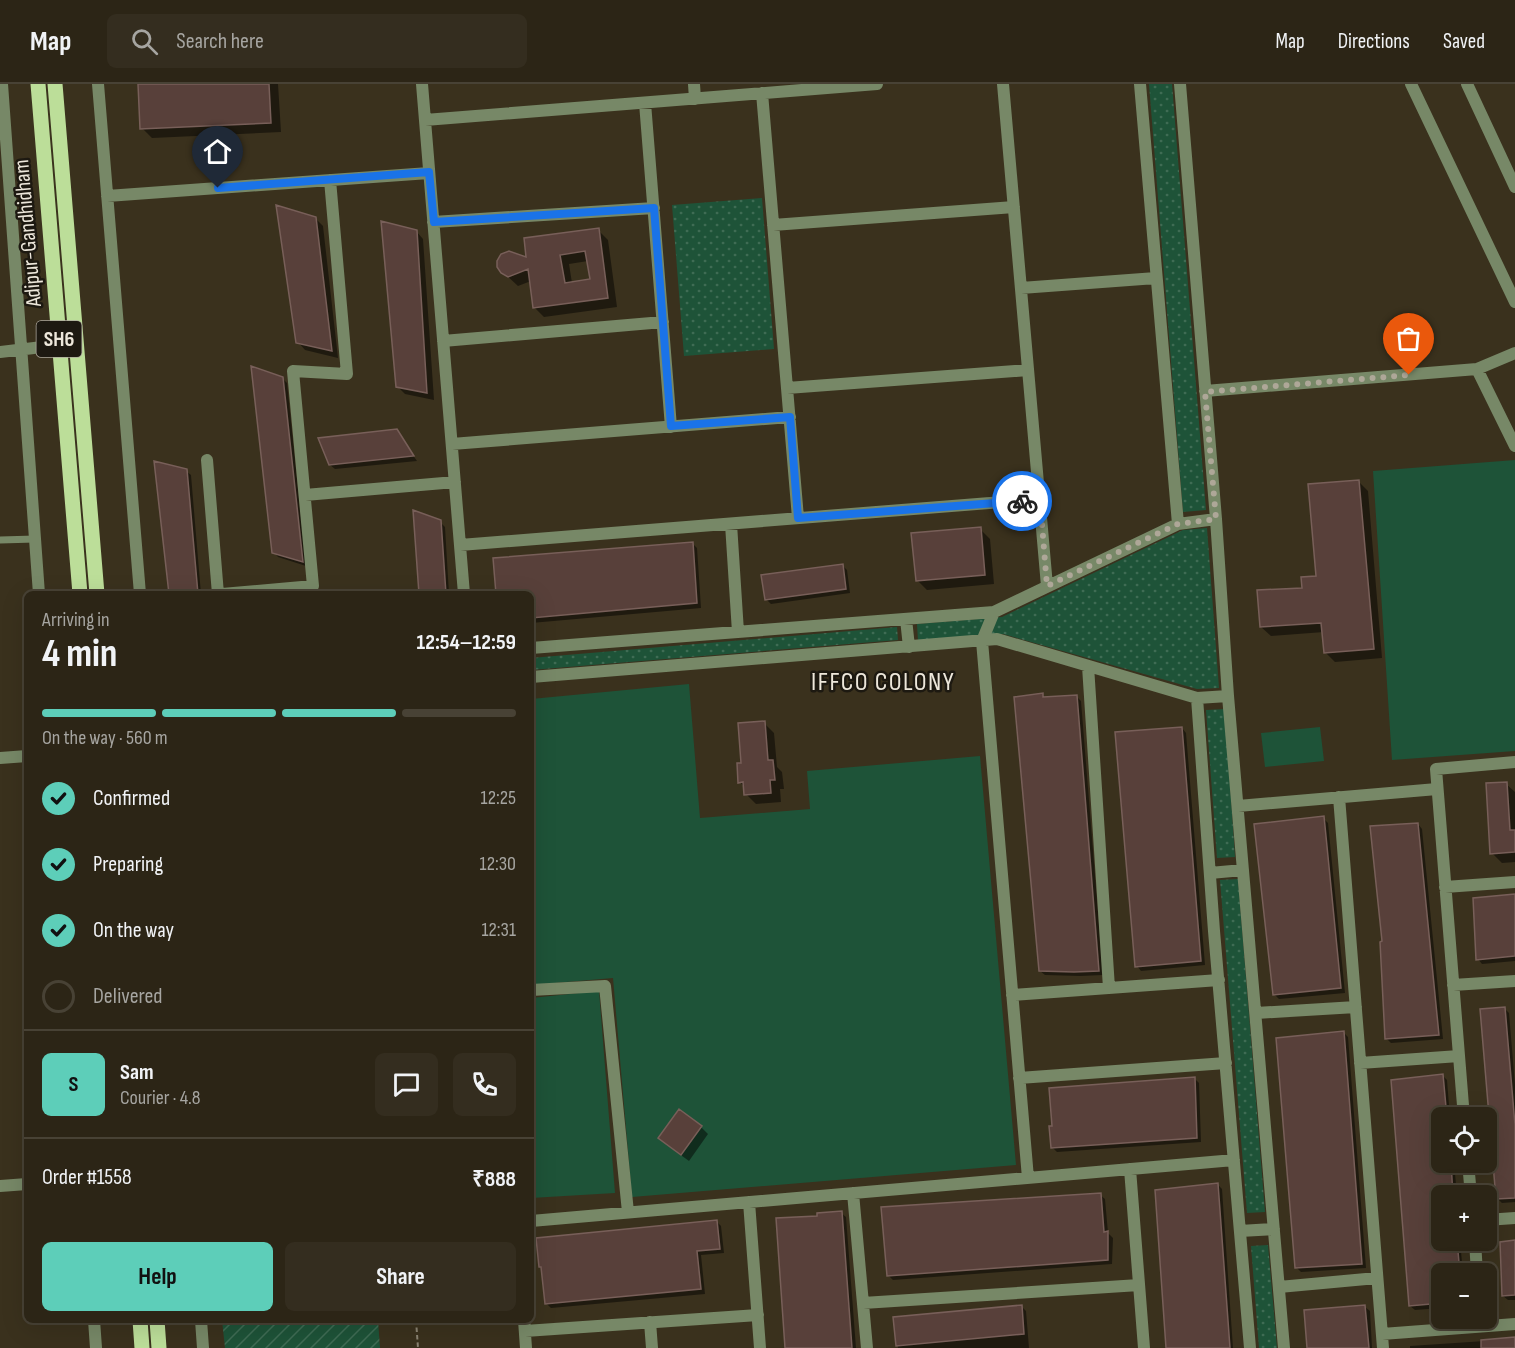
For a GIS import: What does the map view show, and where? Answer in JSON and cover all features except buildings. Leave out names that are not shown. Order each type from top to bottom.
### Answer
[{"type":"main road","name":"Adipur-Gandhidham","points":[[38,84],[80,591]]},
{"type":"main road","name":"SH6","points":[[55,84],[97,591]]},
{"type":"main road","points":[[140,1323],[142,1348]]},
{"type":"main road","points":[[157,1323],[159,1348]]},
{"type":"street","points":[[2,84],[39,591]]},
{"type":"street","points":[[98,84],[140,591]]},
{"type":"street","points":[[422,84],[464,591]]},
{"type":"street","points":[[694,84],[695,99]]},
{"type":"street","points":[[425,120],[877,84]]},
{"type":"street","points":[[1003,84],[1047,586]]},
{"type":"street","points":[[1140,84],[1178,524]]},
{"type":"street","points":[[1180,84],[1216,519],[1228,696],[1284,1348]]},
{"type":"street","points":[[1411,84],[1515,302]]},
{"type":"street","points":[[1467,84],[1515,187]]},
{"type":"street","points":[[762,93],[798,518]]},
{"type":"street","points":[[645,103],[671,426]]},
{"type":"street","points":[[107,196],[429,172]]},
{"type":"street","points":[[256,591],[313,586],[293,371],[347,374],[330,180]]},
{"type":"street","points":[[774,225],[1014,207]]},
{"type":"street","points":[[434,222],[654,208]]},
{"type":"street","points":[[1021,288],[1156,278]]},
{"type":"street","points":[[443,341],[663,322]]},
{"type":"street","points":[[0,352],[59,345]]},
{"type":"street","points":[[1205,392],[1477,369],[1515,353]]},
{"type":"street","points":[[1477,369],[1515,446]]},
{"type":"street","points":[[787,388],[1028,370]]},
{"type":"street","points":[[452,444],[790,417]]},
{"type":"street","points":[[207,460],[218,591]]},
{"type":"street","points":[[305,495],[455,482]]},
{"type":"street","points":[[460,545],[1040,500]]},
{"type":"street","points":[[534,648],[994,612],[1178,524],[1216,519]]},
{"type":"street","points":[[731,524],[738,632]]},
{"type":"street","points":[[994,612],[982,641],[1028,1178]]},
{"type":"street","points":[[906,618],[909,647]]},
{"type":"street","points":[[534,677],[997,639],[1197,698],[1228,696]]},
{"type":"street","points":[[1088,666],[1109,988]]},
{"type":"street","points":[[1197,698],[1250,1348]]},
{"type":"street","points":[[0,758],[24,756]]},
{"type":"street","points":[[1463,1107],[1436,769],[1515,762]]},
{"type":"street","points":[[1238,806],[1437,789]]},
{"type":"street","points":[[1339,797],[1383,1348]]},
{"type":"street","points":[[1210,873],[1244,870]]},
{"type":"street","points":[[1445,887],[1515,882]]},
{"type":"street","points":[[1012,995],[1219,980]]},
{"type":"street","points":[[1453,985],[1515,981]]},
{"type":"street","points":[[534,990],[605,986],[628,1212]]},
{"type":"street","points":[[1256,1013],[1356,1007]]},
{"type":"street","points":[[1360,1064],[1459,1056]]},
{"type":"street","points":[[1019,1078],[1226,1063]]},
{"type":"street","points":[[534,1221],[1234,1160]]},
{"type":"street","points":[[1130,1168],[1144,1348]]},
{"type":"street","points":[[0,1186],[24,1184]]},
{"type":"street","points":[[853,1193],[867,1348]]},
{"type":"street","points":[[749,1202],[760,1348]]},
{"type":"street","points":[[1497,1219],[1515,1218]]},
{"type":"street","points":[[1240,1231],[1274,1229]]},
{"type":"street","points":[[1279,1287],[1377,1278]]},
{"type":"street","points":[[863,1303],[1139,1285]]},
{"type":"street","points":[[526,1348],[525,1325],[650,1322],[758,1315]]},
{"type":"street","points":[[650,1322],[652,1348]]},
{"type":"street","points":[[1497,1322],[1515,1323]]},
{"type":"street","points":[[94,1323],[96,1348]]},
{"type":"street","points":[[201,1323],[203,1348]]},
{"type":"street","points":[[1382,1334],[1431,1328]]},
{"type":"lane","points":[[0,540],[35,539]]},
{"type":"path","points":[[416,1323],[418,1348]]},
{"type":"green space","points":[[1149,84],[1172,84],[1206,510],[1183,512]]},
{"type":"green space","points":[[762,198],[774,349],[684,356],[672,205]]},
{"type":"green space","points":[[1515,460],[1515,751],[1392,760],[1373,471]]},
{"type":"green space","points":[[1207,528],[1219,688],[1197,689],[1003,634],[918,641],[917,624],[1002,617],[1183,530]]},
{"type":"green space","points":[[897,627],[898,640],[534,670],[534,658]]},
{"type":"green space","points":[[689,684],[700,818],[810,809],[807,771],[980,756],[1016,1165],[632,1197],[613,978],[534,985],[534,699]]},
{"type":"green space","points":[[1225,709],[1235,857],[1217,858],[1206,710]]},
{"type":"green space","points":[[1320,727],[1324,761],[1265,767],[1261,733]]},
{"type":"green space","points":[[1238,879],[1265,1212],[1247,1213],[1220,880]]},
{"type":"green space","points":[[599,991],[615,1193],[534,1198],[534,998]]},
{"type":"green space","points":[[1268,1245],[1277,1348],[1259,1348],[1251,1246]]},
{"type":"green space","points":[[222,1323],[378,1323],[380,1348],[225,1348]]},
{"type":"way so far","points":[[1022,501],[1040,500],[1047,586],[1178,524],[1216,519],[1205,392],[1409,375]]},
{"type":"district","name":"IFFCO COLONY","points":[[883,682]]},
{"type":"route","points":[[218,188],[429,172],[434,222],[654,208],[671,426],[790,417],[798,518],[1022,501]]}]
